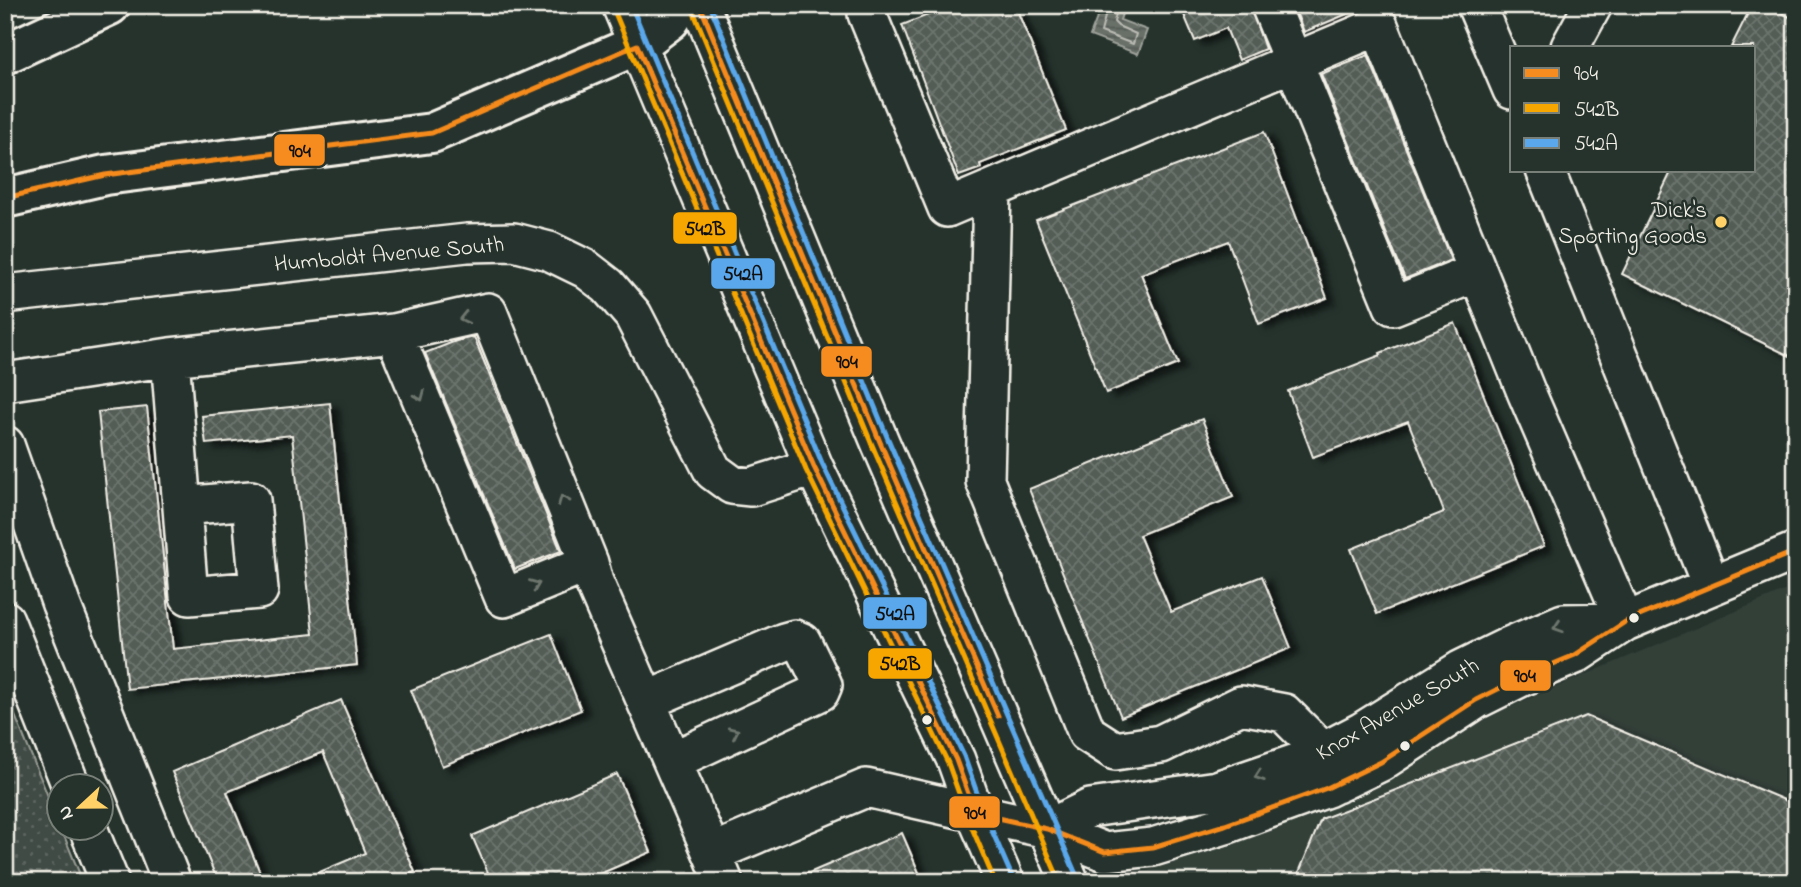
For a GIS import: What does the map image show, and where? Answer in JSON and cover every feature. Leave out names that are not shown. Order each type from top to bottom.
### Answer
[{"type":"highway","points":[[5,54],[110,5]]},
{"type":"highway","points":[[5,198],[105,174],[432,133],[637,45],[670,20],[680,5]]},
{"type":"street","points":[[621,5],[814,467],[956,760],[975,813],[1005,882]]},
{"type":"street","points":[[700,5],[875,429],[1070,882]]},
{"type":"street","points":[[1270,5],[1393,306],[1478,272]]},
{"type":"street","points":[[1476,5],[1510,85]]},
{"type":"street","points":[[1571,46],[1593,5]]},
{"type":"street","points":[[867,14],[947,208],[1293,62],[1375,15],[1527,394],[1625,622]]},
{"type":"street","points":[[1546,172],[1711,586]]},
{"type":"street","points":[[992,189],[985,481],[1087,733],[1115,751],[1161,744],[1241,705],[1284,713],[1329,768]]},
{"type":"street","name":"Humboldt Avenue South","points":[[5,294],[467,243],[514,242],[550,251],[586,269],[608,286],[625,305],[633,315],[713,471],[732,485],[751,486],[814,467]]},
{"type":"street","points":[[5,382],[170,357],[394,333],[488,312],[589,563],[593,582],[718,867]]},
{"type":"street","points":[[394,333],[504,598],[589,563]]},
{"type":"street","points":[[170,357],[182,506]]},
{"type":"street","points":[[5,444],[61,604],[172,882]]},
{"type":"street","name":"Knox Avenue South","points":[[718,867],[866,788],[1047,829],[1105,852],[1153,847],[1225,825],[1329,768],[1381,762],[1476,700],[1575,655],[1625,622],[1796,551]]},
{"type":"street","points":[[5,620],[65,772]]},
{"type":"street","points":[[646,701],[795,639],[802,642],[822,685],[820,692],[672,761]]},
{"type":"street","points":[[94,842],[110,882]]},
{"type":"shaded area","points":[[1796,586],[1796,882],[1119,882],[1339,797],[1509,707]]},
{"type":"shaded area","points":[[5,691],[46,791],[46,842],[67,842],[83,882],[5,882]]},
{"type":"water","points":[[1102,5],[1125,5],[1120,20],[1147,30],[1138,54],[1090,36]]},
{"type":"building","points":[[954,5],[1015,5],[1066,130],[980,164],[981,168],[959,176],[902,25]]},
{"type":"building","points":[[1180,5],[1250,5],[1265,49],[1239,60],[1226,28],[1195,41]]},
{"type":"building","points":[[1293,5],[1366,5],[1366,6],[1304,32]]},
{"type":"building","name":"Dick's Sporting Goods","points":[[1752,5],[1766,5],[1796,20],[1796,359],[1622,274],[1671,172],[1756,172],[1756,46],[1732,46]]},
{"type":"building","points":[[1368,55],[1451,260],[1405,279],[1321,74]]},
{"type":"building","points":[[1264,132],[1327,298],[1259,324],[1228,241],[1141,274],[1178,364],[1106,393],[1036,220]]},
{"type":"building","points":[[1455,323],[1544,546],[1377,614],[1351,549],[1444,512],[1408,421],[1313,457],[1288,391]]},
{"type":"building","points":[[474,337],[561,551],[515,569],[425,353]]},
{"type":"building","points":[[330,403],[357,665],[127,689],[98,412],[147,407],[173,649],[313,634],[292,435],[206,444],[202,416]]},
{"type":"building","points":[[1202,419],[1233,497],[1139,535],[1171,612],[1262,576],[1291,648],[1121,717],[1029,489]]},
{"type":"building","points":[[551,634],[581,710],[442,766],[411,690]]},
{"type":"building","points":[[341,700],[415,872],[392,882],[296,882],[365,853],[323,752],[227,792],[264,882],[218,882],[172,772]]},
{"type":"building","points":[[1586,716],[1796,805],[1796,882],[1295,882],[1321,819]]},
{"type":"building","points":[[617,774],[651,852],[581,882],[492,882],[472,836]]},
{"type":"building","points":[[902,833],[923,882],[788,882]]},
{"type":"transit line","name":"542A","points":[[631,5],[822,463],[964,756],[983,810],[1013,879]]},
{"type":"transit line","name":"904","points":[[700,5],[880,442],[998,716]]},
{"type":"transit line","name":"542A","points":[[710,5],[888,439],[1078,879]]},
{"type":"transit line","name":"542B","points":[[613,8],[806,470],[948,763],[995,882]]},
{"type":"transit line","name":"542B","points":[[692,8],[872,445],[1060,882]]},
{"type":"transit line","name":"904","points":[[5,198],[105,175],[432,133],[637,45],[814,467],[956,760],[975,813],[1047,829],[1105,852],[1153,847],[1225,825],[1327,788],[1381,762],[1476,700],[1575,655],[1625,622],[1796,551]]},
{"type":"place","name":"Dick's Sporting Goods","points":[[1721,222]]}]
